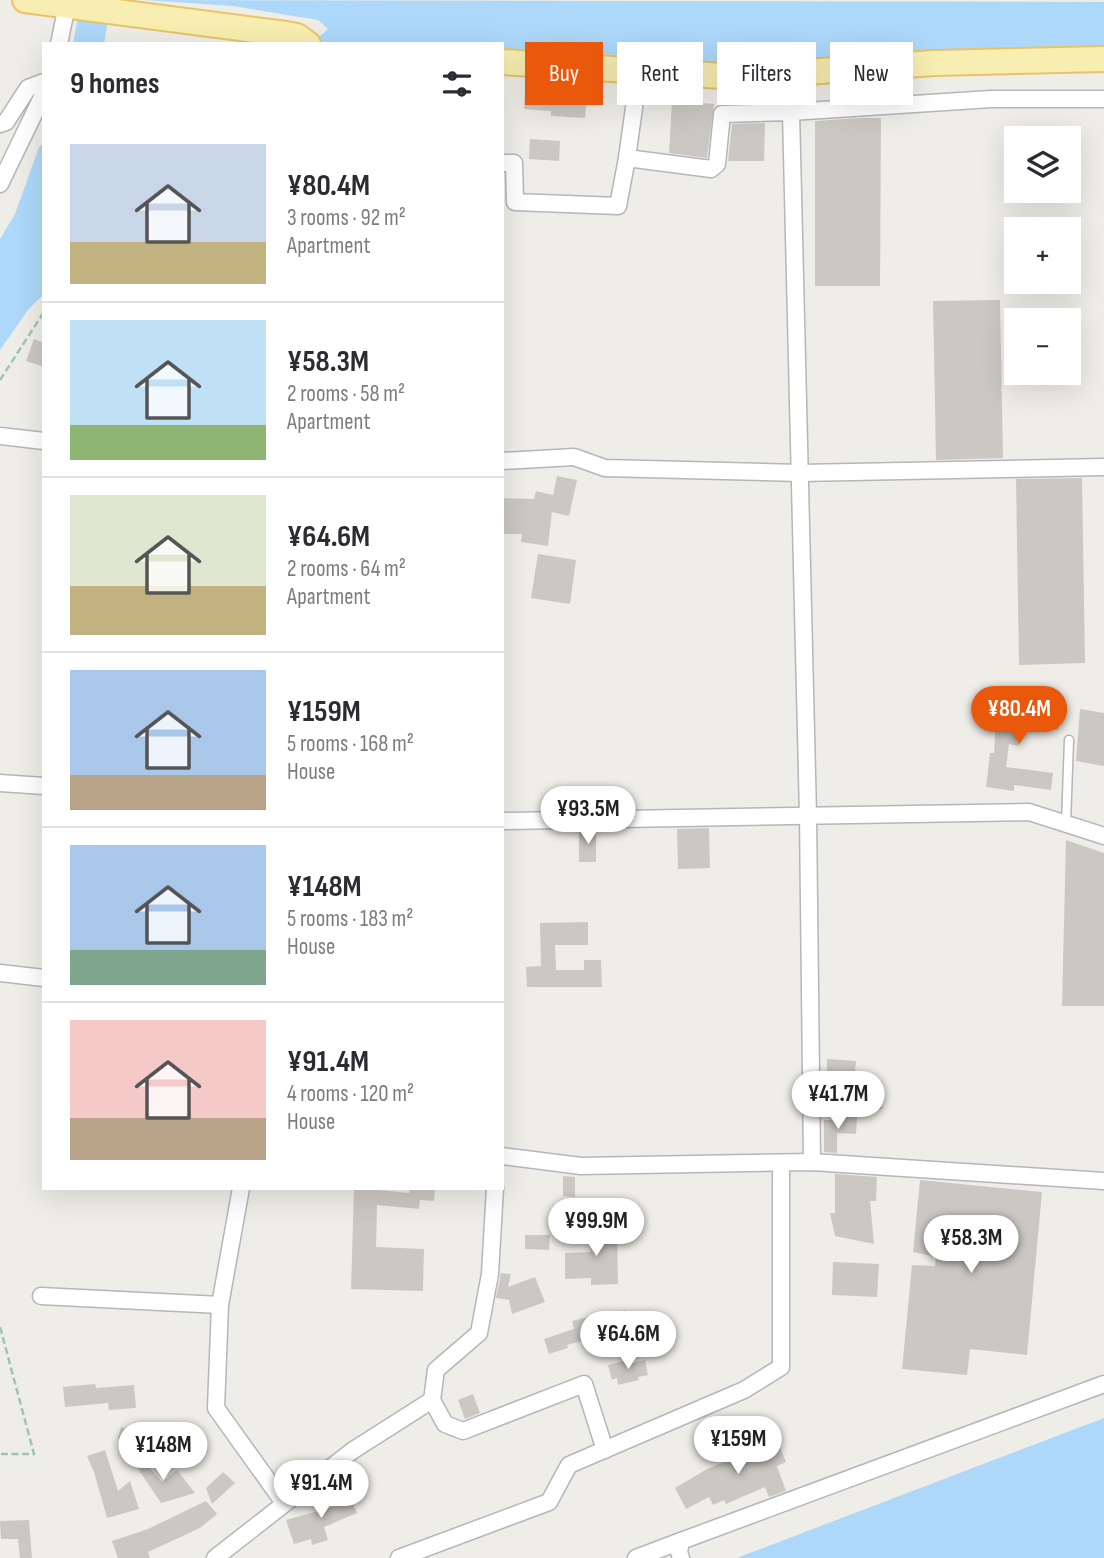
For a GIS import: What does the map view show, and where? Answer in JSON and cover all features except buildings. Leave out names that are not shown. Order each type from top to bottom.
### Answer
[{"type":"main road","points":[[25,0],[286,34],[297,36],[305,42]]},
{"type":"main road","points":[[703,75],[738,76],[934,63],[1104,59]]},
{"type":"main road","points":[[504,62],[617,70]]},
{"type":"street","points":[[60,42],[70,4]]},
{"type":"street","points":[[0,124],[6,122],[28,88],[42,83]]},
{"type":"street","points":[[0,184],[42,97]]},
{"type":"street","points":[[627,158],[711,169],[717,164],[722,114],[991,99],[1104,99]]},
{"type":"street","points":[[504,163],[514,163],[515,202],[618,206],[634,105]]},
{"type":"street","points":[[791,112],[808,816],[812,1163]]},
{"type":"street","points":[[0,436],[42,441]]},
{"type":"street","points":[[504,461],[574,457],[605,468],[800,473],[1104,467]]},
{"type":"street","points":[[0,783],[42,786]]},
{"type":"street","points":[[504,821],[1029,812],[1104,836]]},
{"type":"street","points":[[0,973],[42,978]]},
{"type":"street","points":[[504,1156],[580,1166],[812,1163],[1104,1181]]},
{"type":"street","points":[[400,1558],[549,1502],[569,1465],[744,1390],[781,1367],[780,1164]]},
{"type":"street","points":[[241,1190],[220,1305],[216,1408],[284,1503]]},
{"type":"street","points":[[495,1190],[491,1274],[479,1332],[436,1370],[432,1400],[446,1424],[463,1431],[584,1384],[605,1450]]},
{"type":"street","points":[[41,1296],[220,1305]]},
{"type":"street","points":[[636,1558],[680,1550],[1104,1384]]},
{"type":"street","points":[[215,1558],[352,1451],[432,1400]]},
{"type":"lane","points":[[1066,824],[1069,740]]},
{"type":"path","points":[[0,380],[42,315]]},
{"type":"path","points":[[0,1327],[34,1454],[0,1454]]},
{"type":"water","points":[[81,0],[111,0],[104,42],[73,42]]},
{"type":"water","points":[[145,0],[1104,2],[1104,47],[913,55],[913,42],[830,42],[830,59],[816,60],[816,42],[717,42],[717,65],[709,65],[703,64],[703,42],[617,42],[617,55],[603,54],[603,42],[525,42],[525,49],[504,49],[504,42],[313,42],[328,29],[318,20],[233,6]]},
{"type":"water","points":[[42,145],[42,296],[28,310],[0,350],[0,239],[15,214]]},
{"type":"water","points":[[1104,1418],[1104,1558],[737,1558],[742,1556]]}]
